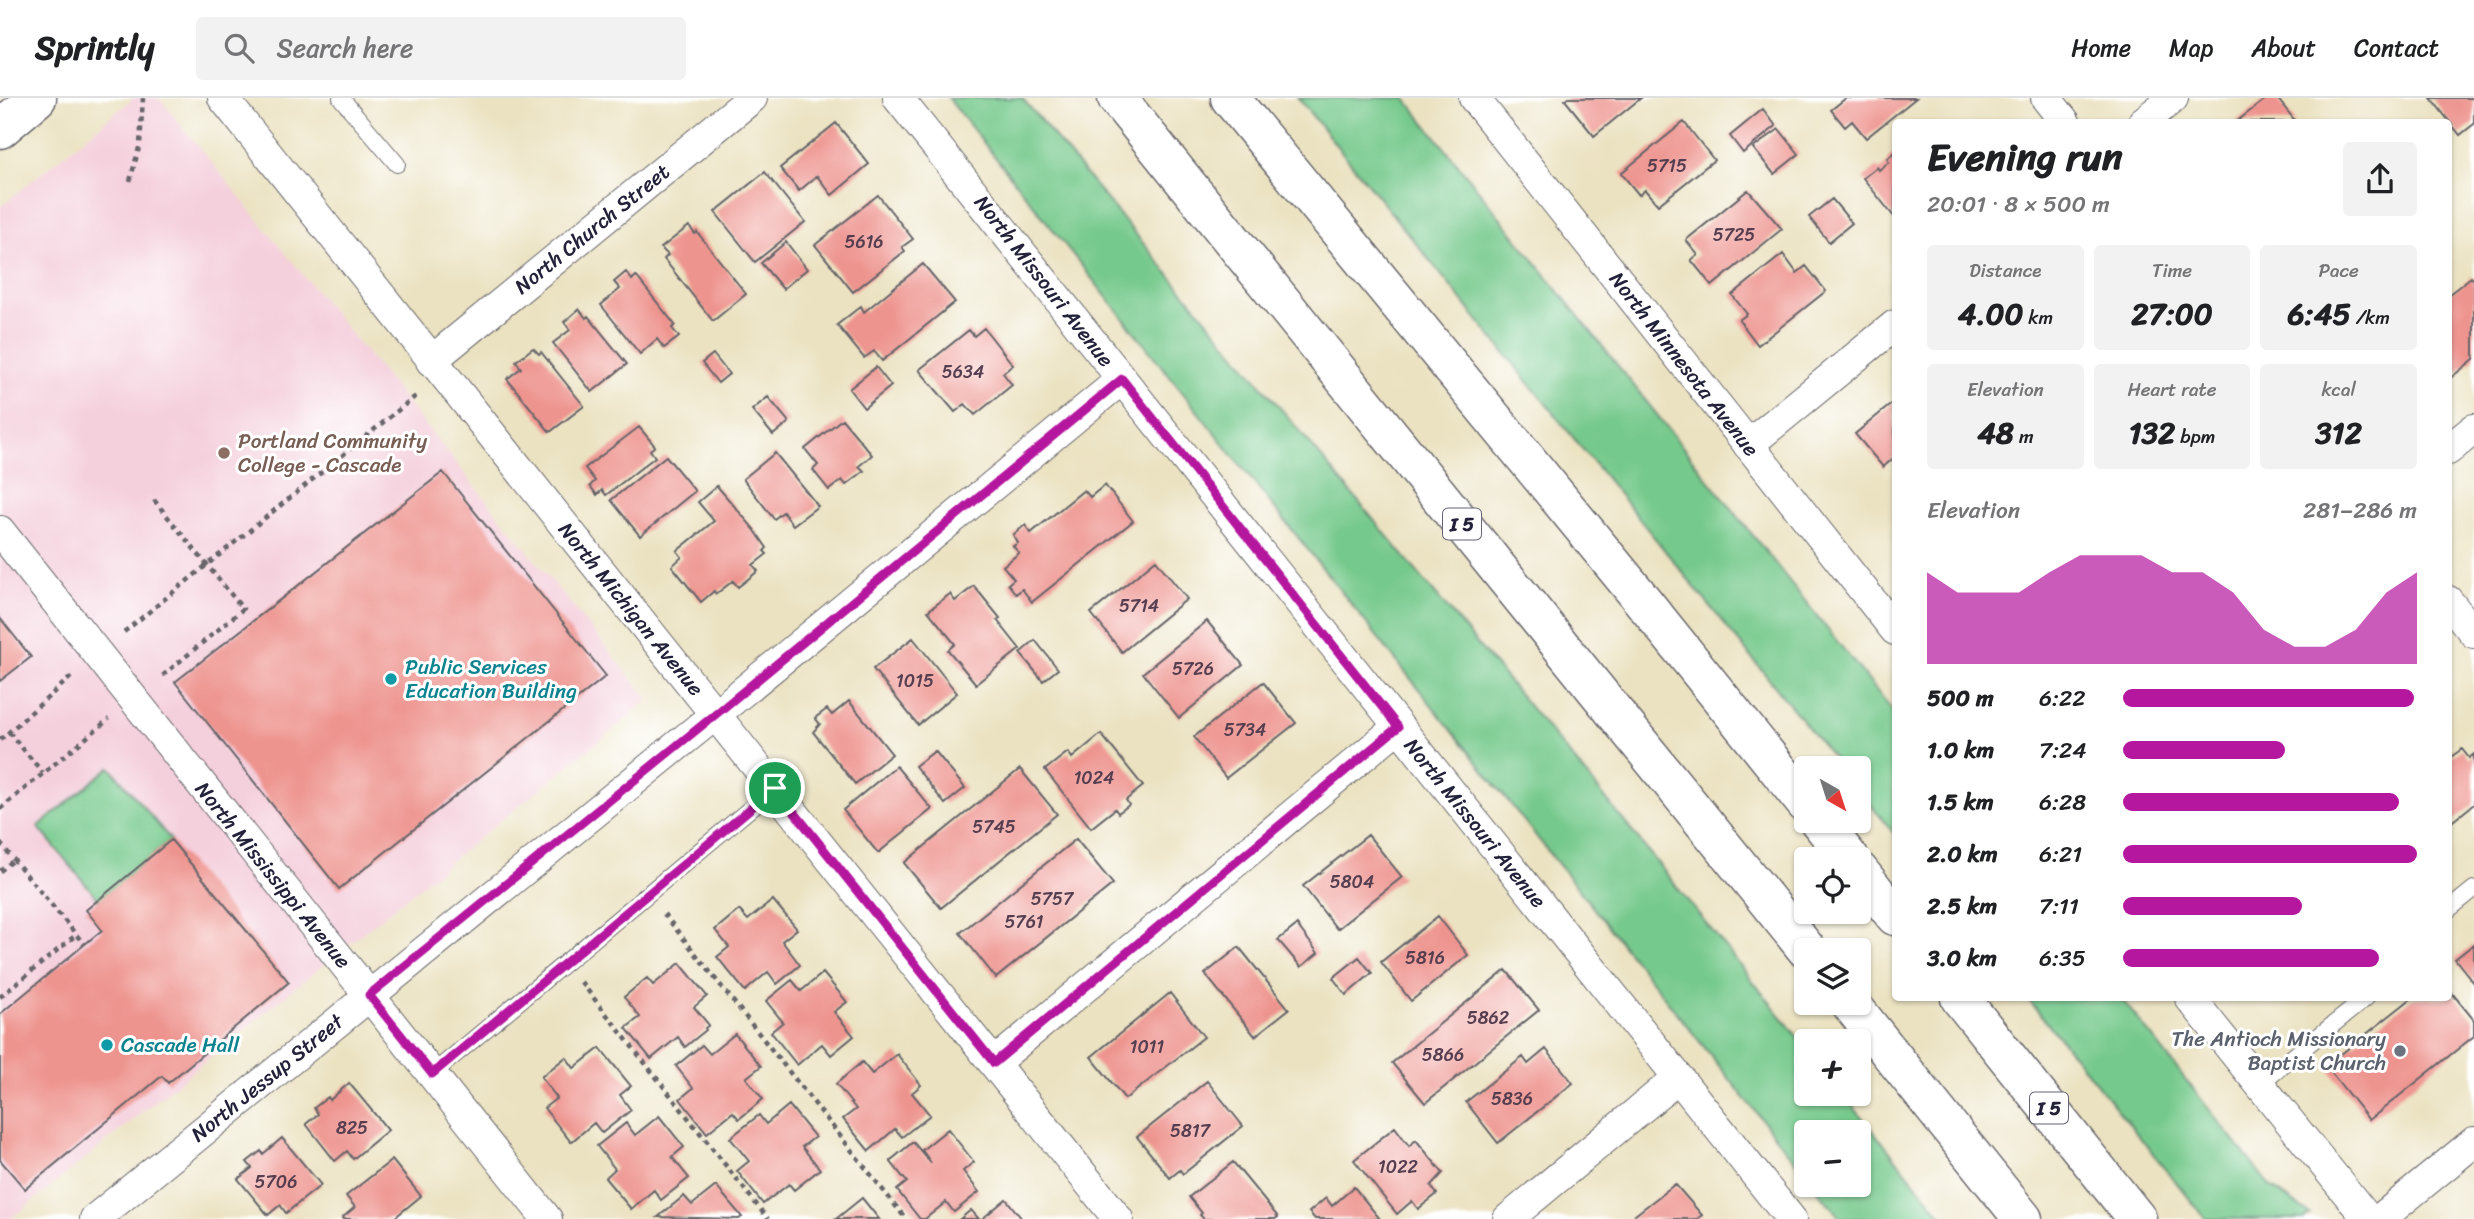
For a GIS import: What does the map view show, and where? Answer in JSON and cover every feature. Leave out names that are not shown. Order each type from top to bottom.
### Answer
[{"type":"main road","points":[[0,129],[37,98]]},
{"type":"main road","name":"I 5","points":[[1117,98],[1797,938]]},
{"type":"main road","points":[[1230,98],[1794,789]]},
{"type":"main road","points":[[1829,833],[1840,847]]},
{"type":"main road","points":[[1871,886],[1892,912]]},
{"type":"main road","name":"I 5","points":[[1962,1001],[2137,1219]]},
{"type":"main road","points":[[1860,1015],[2023,1219]]},
{"type":"street","name":"North Church Street","points":[[437,368],[752,98]]},
{"type":"street","name":"North Missouri Avenue","points":[[898,98],[1791,1219]]},
{"type":"street","name":"North Minnesota Avenue","points":[[1474,98],[1892,626]]},
{"type":"street","points":[[2046,98],[2064,119]]},
{"type":"street","points":[[2147,119],[2173,98]]},
{"type":"street","name":"North Michigan Avenue","points":[[235,102],[437,368],[1118,1219]]},
{"type":"street","points":[[1748,445],[1892,327]]},
{"type":"street","name":"North Jessup Street","points":[[94,1219],[716,714],[1122,379]]},
{"type":"street","points":[[2452,447],[2474,429]]},
{"type":"street","name":"North Mississippi Avenue","points":[[0,531],[105,647],[369,995],[547,1219]]},
{"type":"street","points":[[2452,606],[2474,633]]},
{"type":"street","points":[[994,1063],[1398,727]]},
{"type":"street","points":[[2192,1001],[2368,1219]]},
{"type":"street","points":[[1508,1219],[1678,1078]]},
{"type":"street","points":[[2380,1219],[2474,1142]]},
{"type":"lane","points":[[341,98],[397,164]]},
{"type":"lane","points":[[432,1074],[775,788]]},
{"type":"lane","points":[[2452,907],[2474,889]]},
{"type":"lane","points":[[2259,1084],[2362,1001]]},
{"type":"path","points":[[130,181],[140,144],[143,98]]},
{"type":"path","points":[[0,740],[105,647],[206,566],[437,368]]},
{"type":"path","points":[[151,685],[243,609],[154,500]]},
{"type":"path","points":[[0,809],[111,718]]},
{"type":"path","points":[[9,732],[43,774]]},
{"type":"path","points":[[0,843],[83,944]]},
{"type":"path","points":[[0,871],[14,860]]},
{"type":"path","points":[[648,894],[906,1219]]},
{"type":"path","points":[[1,994],[76,935]]},
{"type":"path","points":[[566,962],[768,1219]]},
{"type":"shaded area","name":"Portland Community College - Cascade","points":[[134,98],[159,98],[649,700],[11,1219],[0,1219],[0,207]]},
{"type":"green space","points":[[948,98],[1022,98],[1588,777],[1794,1032],[1794,1106],[1853,1106],[1864,1120],[1794,1120],[1794,1160]]},
{"type":"green space","points":[[1298,98],[1405,98],[1892,710],[1892,831],[1871,805],[1871,756],[1831,756]]},
{"type":"green space","points":[[110,767],[171,840],[99,900],[38,827]]},
{"type":"green space","points":[[2029,1001],[2123,1001],[2270,1186],[2310,1214],[2304,1219],[2206,1219]]},
{"type":"green space","points":[[1871,1128],[1945,1219],[1841,1219],[1824,1197],[1871,1197]]},
{"type":"building","points":[[1641,98],[1594,136],[1565,100]]},
{"type":"building","points":[[1846,98],[1916,98],[1866,138],[1852,121],[1845,127],[1831,110]]},
{"type":"building","points":[[2267,98],[2277,98],[2294,119],[2240,119]]},
{"type":"building","points":[[2431,98],[2474,98],[2474,124],[2460,135],[2452,125],[2452,119],[2447,119]]},
{"type":"building","points":[[1763,109],[1776,126],[1743,153],[1730,136]]},
{"type":"building","points":[[1684,122],[1714,160],[1658,205],[1645,190],[1639,195],[1621,173]]},
{"type":"building","points":[[836,123],[869,164],[832,195],[817,176],[799,191],[780,168]]},
{"type":"building","points":[[1779,129],[1799,154],[1774,174],[1753,148]]},
{"type":"building","points":[[1892,155],[1892,214],[1863,178],[1877,167],[1879,170],[1889,162],[1887,159]]},
{"type":"building","points":[[765,172],[805,222],[755,262],[715,212]]},
{"type":"building","points":[[1748,190],[1782,229],[1712,286],[1691,260],[1698,255],[1686,240]]},
{"type":"building","points":[[878,195],[913,239],[902,247],[905,251],[853,292],[815,245]]},
{"type":"building","points":[[1832,199],[1852,223],[1829,242],[1809,217]]},
{"type":"building","points":[[689,226],[695,234],[697,232],[746,294],[713,321],[664,259],[668,255],[661,248]]},
{"type":"building","points":[[786,242],[807,269],[783,289],[761,263]]},
{"type":"building","points":[[1783,254],[1797,273],[1806,266],[1826,291],[1758,345],[1739,320],[1747,314],[1732,295]]},
{"type":"building","points":[[923,264],[955,302],[882,361],[874,351],[864,358],[837,325],[861,306],[864,312]]},
{"type":"building","points":[[626,272],[632,280],[636,276],[675,325],[672,328],[679,337],[664,348],[657,339],[640,354],[601,305],[620,289],[614,282]]},
{"type":"building","points":[[2471,277],[2474,280],[2474,359],[2452,377],[2452,292]]},
{"type":"building","points":[[579,309],[586,318],[588,316],[627,364],[592,392],[553,343],[570,330],[564,322]]},
{"type":"building","points":[[984,328],[1013,365],[1003,373],[1012,385],[975,415],[965,404],[955,412],[919,370],[969,330],[974,336]]},
{"type":"building","points":[[533,348],[539,354],[541,352],[584,406],[550,432],[507,379],[521,368],[516,361]]},
{"type":"building","points":[[713,354],[729,374],[718,383],[702,363]]},
{"type":"building","points":[[876,367],[891,386],[864,408],[849,389]]},
{"type":"building","points":[[768,397],[789,422],[773,435],[752,410]]},
{"type":"building","points":[[1892,403],[1892,460],[1883,467],[1855,434]]},
{"type":"building","points":[[842,419],[872,455],[859,466],[864,471],[846,485],[842,480],[829,490],[813,470],[818,465],[805,449]]},
{"type":"building","points":[[639,427],[655,446],[650,450],[655,457],[606,495],[602,490],[597,495],[590,486],[595,481],[585,468]]},
{"type":"building","points":[[775,453],[818,506],[793,525],[783,512],[774,519],[743,479]]},
{"type":"building","points":[[666,456],[695,491],[640,536],[611,500]]},
{"type":"building","name":"Public Services Education Building","points":[[443,472],[606,676],[339,889],[175,682]]},
{"type":"building","points":[[1105,485],[1133,521],[1032,602],[1022,589],[1016,594],[1008,584],[1014,579],[1003,566],[1019,553],[1013,546],[1018,543],[1013,535],[1025,525],[1031,533],[1084,490],[1090,497]]},
{"type":"building","points":[[717,486],[754,529],[767,548],[764,551],[767,554],[753,565],[758,571],[738,587],[733,581],[701,602],[672,566],[682,557],[677,551],[714,521],[698,502]]},
{"type":"building","points":[[1156,560],[1187,599],[1122,652],[1091,613]]},
{"type":"building","points":[[974,586],[1000,618],[997,620],[1020,649],[976,684],[948,650],[955,644],[928,611],[950,594],[955,601]]},
{"type":"building","points":[[0,618],[31,657],[0,681]]},
{"type":"building","points":[[1207,621],[1243,665],[1179,718],[1143,673]]},
{"type":"building","points":[[913,638],[957,693],[918,725],[873,669]]},
{"type":"building","points":[[1035,640],[1058,669],[1043,681],[1020,653]]},
{"type":"building","points":[[1263,682],[1296,723],[1226,778],[1194,737]]},
{"type":"building","points":[[849,701],[892,754],[855,784],[813,732],[820,724],[815,718],[827,709],[832,715]]},
{"type":"building","points":[[1101,734],[1143,786],[1126,800],[1129,805],[1118,813],[1115,809],[1091,828],[1045,770],[1068,752],[1072,758]]},
{"type":"building","points":[[2462,749],[2469,758],[2474,754],[2474,804],[2452,822],[2452,756]]},
{"type":"building","points":[[935,751],[965,788],[945,804],[915,766]]},
{"type":"building","points":[[896,766],[932,809],[878,853],[843,810]]},
{"type":"building","points":[[1020,769],[1057,814],[941,908],[904,863]]},
{"type":"building","points":[[1368,835],[1402,877],[1337,929],[1303,886]]},
{"type":"building","points":[[1076,839],[1113,884],[996,978],[960,933]]},
{"type":"building","name":"Cascade Hall","points":[[171,840],[289,982],[168,1083],[162,1076],[25,1189],[0,1160],[0,1014],[102,930],[86,910]]},
{"type":"building","points":[[773,900],[797,929],[782,941],[800,965],[777,984],[768,972],[745,991],[717,957],[729,947],[715,930],[739,910],[748,920]]},
{"type":"building","points":[[1438,916],[1468,955],[1411,1001],[1381,962]]},
{"type":"building","points":[[1297,925],[1318,953],[1301,967],[1278,940]]},
{"type":"building","points":[[2474,944],[2474,983],[2455,959]]},
{"type":"building","points":[[1239,947],[1289,1009],[1255,1036],[1205,974]]},
{"type":"building","points":[[1359,957],[1372,973],[1346,995],[1333,978]]},
{"type":"building","points":[[680,963],[707,996],[694,1007],[709,1025],[685,1047],[678,1037],[651,1059],[626,1028],[640,1017],[624,997],[647,978],[653,985]]},
{"type":"building","points":[[1506,970],[1539,1010],[1425,1103],[1392,1063]]},
{"type":"building","points":[[823,973],[847,1002],[834,1012],[854,1036],[831,1055],[822,1044],[797,1065],[771,1032],[783,1022],[766,1001],[792,980],[801,991]]},
{"type":"building","points":[[1170,993],[1204,1037],[1125,1099],[1091,1057]]},
{"type":"building","name":"The Antioch Missionary Baptist Church","points":[[2452,993],[2474,1020],[2474,1036],[2369,1120],[2326,1066],[2408,1001],[2452,1001]]},
{"type":"building","points":[[735,1034],[761,1066],[746,1078],[763,1099],[739,1119],[733,1112],[707,1133],[680,1099],[693,1088],[676,1066],[702,1045],[710,1054]]},
{"type":"building","points":[[600,1048],[631,1086],[620,1095],[631,1110],[602,1133],[594,1123],[571,1142],[544,1108],[557,1098],[541,1077],[566,1057],[574,1068]]},
{"type":"building","points":[[1546,1049],[1573,1083],[1498,1143],[1466,1102],[1523,1057],[1528,1064]]},
{"type":"building","points":[[897,1054],[921,1085],[912,1093],[930,1115],[902,1137],[895,1129],[869,1151],[843,1119],[856,1109],[836,1084],[862,1062],[872,1074]]},
{"type":"building","points":[[1207,1081],[1243,1126],[1183,1174],[1180,1170],[1170,1178],[1137,1137]]},
{"type":"building","points":[[349,1083],[388,1130],[353,1159],[347,1151],[335,1161],[306,1124],[318,1114],[314,1108],[328,1097],[330,1100]]},
{"type":"building","points":[[789,1105],[815,1137],[802,1147],[820,1169],[794,1190],[789,1184],[763,1204],[737,1171],[749,1161],[730,1138],[759,1115],[766,1124]]},
{"type":"building","points":[[659,1116],[684,1147],[672,1157],[689,1178],[661,1200],[654,1190],[631,1209],[605,1178],[615,1169],[597,1146],[626,1123],[635,1135]]},
{"type":"building","points":[[1395,1127],[1409,1146],[1416,1140],[1443,1173],[1431,1186],[1437,1194],[1418,1209],[1412,1201],[1397,1214],[1354,1160]]},
{"type":"building","points":[[948,1129],[974,1162],[963,1171],[979,1192],[954,1212],[946,1202],[925,1219],[920,1219],[897,1190],[907,1182],[890,1161],[913,1142],[931,1163],[922,1150]]},
{"type":"building","points":[[282,1138],[321,1185],[286,1213],[280,1205],[268,1215],[238,1179],[252,1168],[247,1162],[261,1151],[263,1154]]},
{"type":"building","points":[[392,1160],[421,1196],[393,1219],[343,1219],[355,1207],[346,1196]]},
{"type":"building","points":[[1233,1162],[1278,1217],[1204,1219],[1200,1215],[1202,1213],[1189,1197]]},
{"type":"building","points":[[1675,1184],[1702,1215],[1697,1219],[1630,1219]]},
{"type":"building","points":[[716,1186],[742,1217],[658,1217],[684,1196],[692,1205]]},
{"type":"building","points":[[1354,1187],[1380,1219],[1315,1219],[1309,1212],[1326,1198],[1332,1206]]},
{"type":"building","points":[[862,1198],[879,1219],[836,1219],[852,1206]]},
{"type":"building","points":[[1006,1199],[1022,1219],[982,1219]]},
{"type":"building","points":[[971,1210],[979,1219],[960,1219]]},
{"type":"place","name":"Portland Community College - Cascade","points":[[224,453]]},
{"type":"place","name":"Public Services Education Building","points":[[391,679]]},
{"type":"place","name":"Cascade Hall","points":[[107,1045]]},
{"type":"place","name":"The Antioch Missionary Baptist Church","points":[[2400,1051]]},
{"type":"route","points":[[1122,379],[1398,727],[994,1063],[775,788],[432,1074],[369,995],[716,714],[1122,379]]}]
